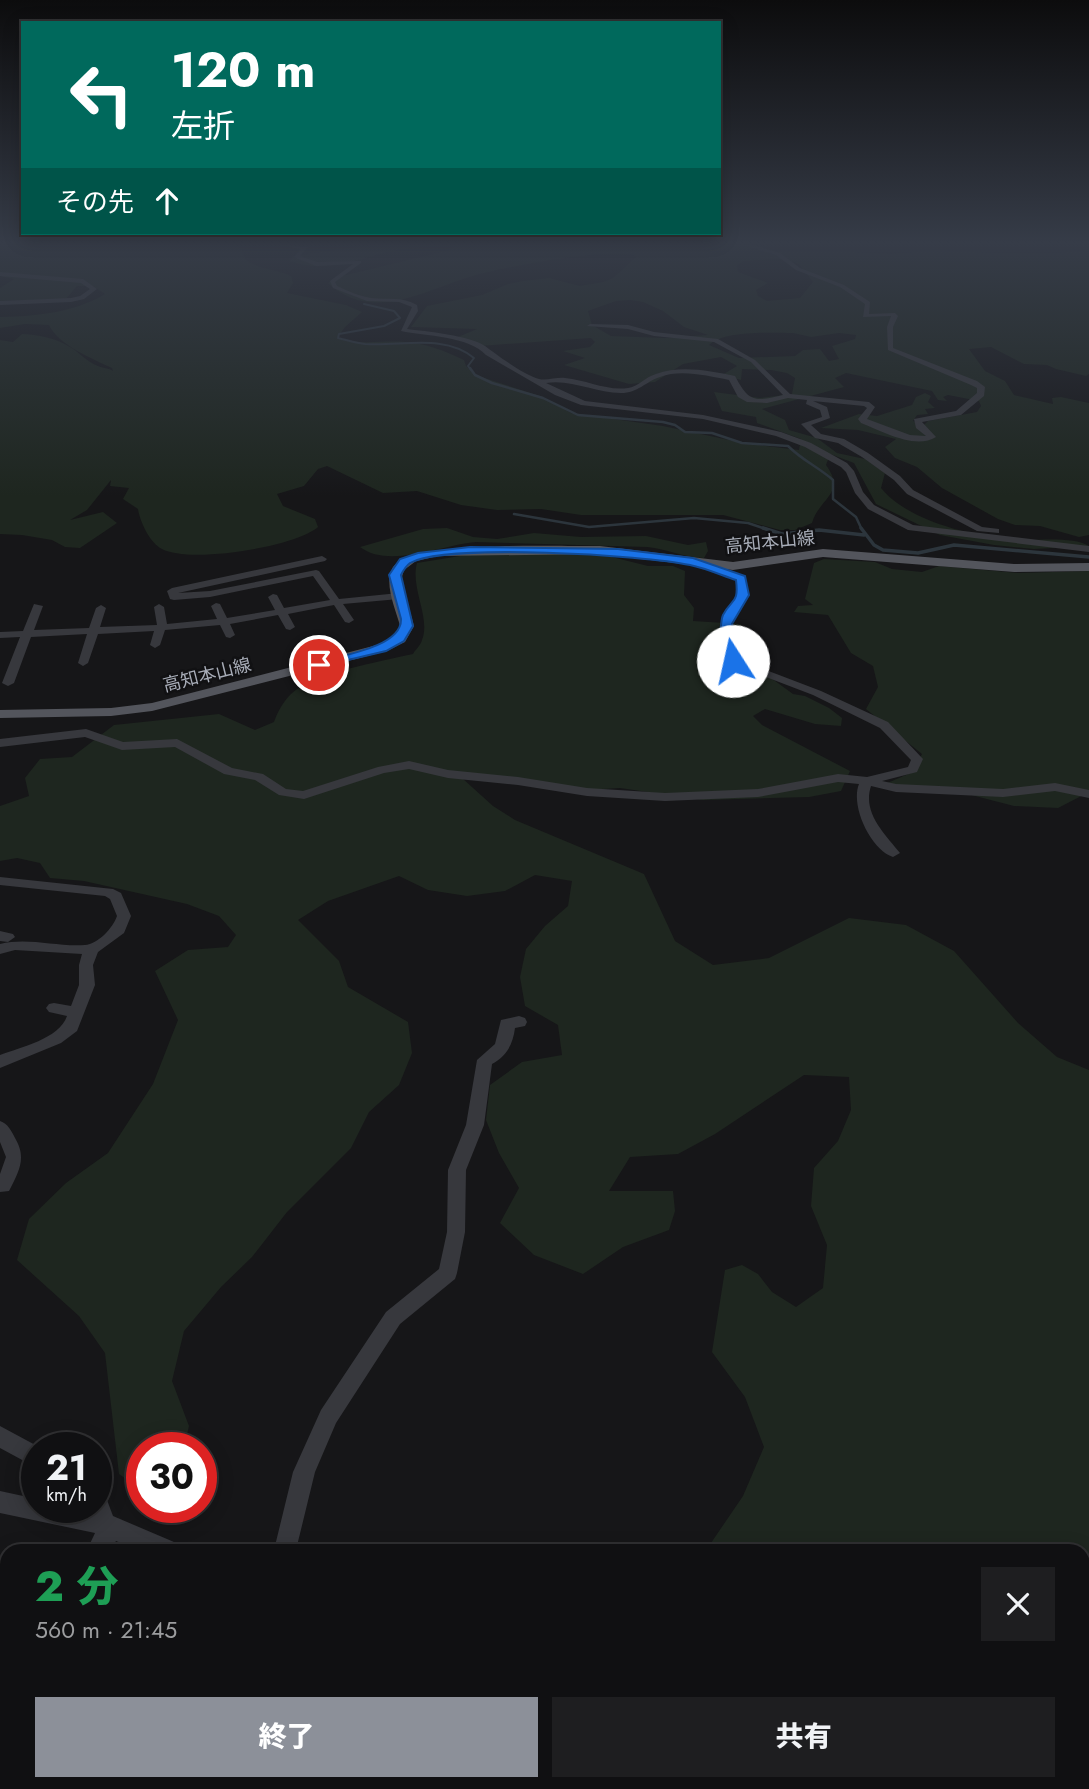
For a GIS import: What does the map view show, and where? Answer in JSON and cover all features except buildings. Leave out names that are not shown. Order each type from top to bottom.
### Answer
[{"type":"main road","name":"高知本山線","points":[[0,714],[111,712],[152,707],[363,654],[392,644],[405,632],[407,619],[395,580],[398,568],[412,558],[438,552],[600,550],[733,566],[823,554],[1014,568],[1089,567]]},
{"type":"street","points":[[404,328],[481,346],[488,354],[558,393],[592,405],[702,417],[778,434],[808,445],[844,465],[850,471],[859,493],[871,507],[911,528],[1084,549]]},
{"type":"street","points":[[634,328],[716,340],[753,361],[788,396]]},
{"type":"street","points":[[541,382],[573,379],[601,389],[629,390],[641,388],[655,376],[691,373],[732,378],[741,395],[750,400],[766,401],[788,396],[866,404],[871,407],[862,419],[864,421],[902,435],[930,440],[932,437],[917,421],[958,413],[981,394],[982,390],[974,383],[890,349],[892,328]]},
{"type":"street","points":[[813,398],[809,402],[824,409],[826,418],[805,424],[818,436],[841,441],[865,455],[897,478],[910,492],[980,529],[1055,541],[1084,549]]},
{"type":"street","points":[[322,559],[172,591],[174,597],[210,594],[316,573],[349,620]]},
{"type":"street","points":[[693,562],[741,578],[744,595],[739,606],[729,614],[726,624],[726,649],[733,661],[817,693],[884,725],[917,759],[913,769],[867,781],[862,788],[862,802],[868,818],[893,853]]},
{"type":"street","points":[[0,635],[159,628],[191,620],[224,621],[336,602],[399,596]]},
{"type":"street","points":[[273,597],[290,627]]},
{"type":"street","points":[[8,683],[38,606]]},
{"type":"street","points":[[216,606],[229,635]]},
{"type":"street","points":[[155,645],[162,625],[159,607]]},
{"type":"street","points":[[83,663],[101,608]]},
{"type":"street","points":[[0,743],[86,733],[122,746],[177,743],[228,771],[259,777],[283,792],[304,795],[383,770],[409,765],[448,774],[518,780],[587,792],[666,797],[758,793],[838,778],[896,788],[1003,793],[1055,788],[1089,794]]},
{"type":"street","points":[[0,881],[108,892],[116,896],[124,916],[124,922],[108,939],[91,950],[15,945],[3,941]]},
{"type":"street","points":[[0,1062],[65,1033],[87,985],[86,964],[91,950]]},
{"type":"street","points":[[54,1008],[76,1013]]},
{"type":"street","points":[[286,1544],[304,1472],[328,1417],[393,1318],[448,1273],[456,1232],[457,1170],[475,1125],[482,1069],[485,1060],[495,1057],[507,1040],[507,1024],[519,1022]]},
{"type":"street","points":[[0,1128],[16,1152],[16,1162],[3,1186]]},
{"type":"street","points":[[0,1436],[21,1448]]},
{"type":"street","points":[[0,1502],[108,1526],[152,1544]]},
{"type":"street","points":[[100,1544],[108,1526],[107,1523]]},
{"type":"shaded area","points":[[51,328],[344,328],[337,338],[363,342],[412,343],[435,348],[464,360],[475,375],[543,397],[571,413],[799,450],[801,439],[757,423],[756,417],[722,411],[714,392],[760,398],[792,394],[795,378],[787,373],[742,369],[741,380],[722,375],[737,366],[721,357],[683,364],[655,382],[629,384],[564,365],[585,358],[563,351],[590,347],[595,342],[591,338],[479,346],[458,337],[477,329],[460,328],[598,328],[611,336],[665,338],[708,335],[688,328],[1089,328],[1089,374],[1086,376],[1047,365],[1024,364],[991,347],[969,349],[985,371],[1005,381],[1014,395],[1053,404],[1052,398],[1061,397],[1089,403],[1089,535],[1079,537],[1040,526],[1015,525],[998,519],[942,488],[917,467],[895,458],[885,447],[896,439],[858,430],[821,428],[859,414],[877,416],[912,405],[916,397],[925,393],[931,396],[928,402],[935,408],[925,409],[928,414],[917,415],[913,421],[924,425],[928,421],[977,412],[981,406],[979,401],[948,395],[943,397],[947,401],[938,400],[932,391],[846,373],[835,378],[844,387],[762,409],[785,420],[789,430],[817,438],[837,453],[865,459],[885,473],[881,488],[893,500],[928,520],[989,536],[1026,540],[1068,540],[1089,546],[1034,549],[940,535],[876,504],[854,463],[830,454],[826,465],[832,475],[833,490],[812,523],[795,530],[780,530],[723,515],[581,515],[541,509],[497,510],[461,505],[417,491],[383,493],[327,466],[318,469],[304,486],[277,494],[283,506],[315,519],[318,527],[288,541],[266,547],[195,555],[162,549],[146,532],[138,509],[123,499],[129,488],[110,486],[111,480],[87,510],[70,520],[103,512],[117,523],[80,548],[65,547],[52,540],[0,534],[0,340],[13,342],[22,334],[47,337],[65,344],[94,364],[113,371],[112,368],[68,345]],"holes":[[[793,333],[811,337],[839,333],[856,335],[855,339],[832,346],[839,359],[829,361],[820,349],[803,350],[795,356],[739,358],[709,345],[716,340],[737,335]]]},
{"type":"shaded area","points":[[447,528],[473,537],[497,539],[534,533],[581,537],[646,536],[688,545],[706,542],[708,551],[704,558],[647,547],[476,542],[416,554],[385,556],[360,547],[423,529]]},
{"type":"shaded area","points":[[596,553],[648,566],[673,566],[685,571],[684,595],[694,608],[693,621],[741,624],[738,654],[793,694],[805,696],[842,718],[841,726],[815,724],[765,709],[753,716],[762,725],[850,771],[841,791],[809,797],[703,800],[620,788],[585,790],[462,778],[493,806],[515,820],[644,874],[675,941],[713,965],[769,958],[849,918],[906,925],[954,951],[1018,1023],[1057,1057],[1089,1070],[1089,1544],[711,1544],[743,1496],[764,1447],[745,1397],[712,1352],[725,1270],[742,1265],[758,1274],[772,1292],[796,1307],[823,1288],[827,1245],[811,1206],[814,1168],[838,1141],[851,1110],[849,1077],[804,1075],[715,1134],[678,1154],[630,1157],[609,1191],[673,1191],[675,1211],[669,1230],[623,1247],[583,1274],[534,1255],[500,1223],[519,1188],[499,1153],[486,1120],[490,1085],[522,1062],[562,1055],[558,1025],[525,1006],[520,977],[526,949],[545,926],[568,906],[572,881],[535,875],[505,891],[467,896],[428,890],[399,876],[328,901],[298,920],[339,961],[348,987],[408,1022],[412,1053],[399,1085],[369,1112],[351,1148],[287,1212],[252,1257],[221,1287],[184,1331],[172,1381],[189,1426],[188,1432],[126,1432],[126,1479],[119,1474],[105,1353],[79,1316],[17,1260],[29,1219],[66,1183],[108,1153],[153,1084],[178,1020],[155,971],[188,950],[228,947],[236,935],[219,916],[187,904],[84,881],[50,878],[40,863],[17,858],[0,861],[0,806],[29,796],[25,778],[40,759],[72,757],[114,725],[219,714],[255,730],[274,722],[291,694],[315,680],[413,654],[424,631],[416,582],[417,563],[466,555]]},
{"type":"shaded area","points":[[824,559],[875,562],[892,569],[922,572],[939,566],[1018,573],[1089,571],[1089,792],[1058,808],[1014,806],[952,790],[885,784],[913,772],[922,754],[866,709],[878,687],[873,666],[851,653],[828,615],[794,612],[798,606],[813,605],[805,599],[814,563]]},
{"type":"waterway","points":[[370,328],[339,334],[338,338],[365,344],[436,343],[449,346],[474,358],[468,366],[471,370]]},
{"type":"waterway","points":[[470,368],[475,375],[492,383],[543,398],[578,415],[663,422],[675,425],[685,432],[712,433],[742,443],[788,446],[833,480],[833,499],[856,517],[861,528]]},
{"type":"waterway","points":[[514,514],[589,527],[694,518],[748,523],[763,528]]},
{"type":"waterway","points":[[763,528],[782,534],[819,530],[864,535]]},
{"type":"waterway","points":[[763,528],[769,530]]},
{"type":"waterway","points":[[861,528],[874,545],[883,550],[918,553],[954,545],[1089,557]]},
{"type":"route","points":[[319,665],[382,648],[400,639],[405,632],[407,619],[395,575],[404,562],[438,552],[470,550],[600,550],[693,562],[741,578],[744,595],[739,606],[729,614],[726,624],[727,656],[733,661]]}]
